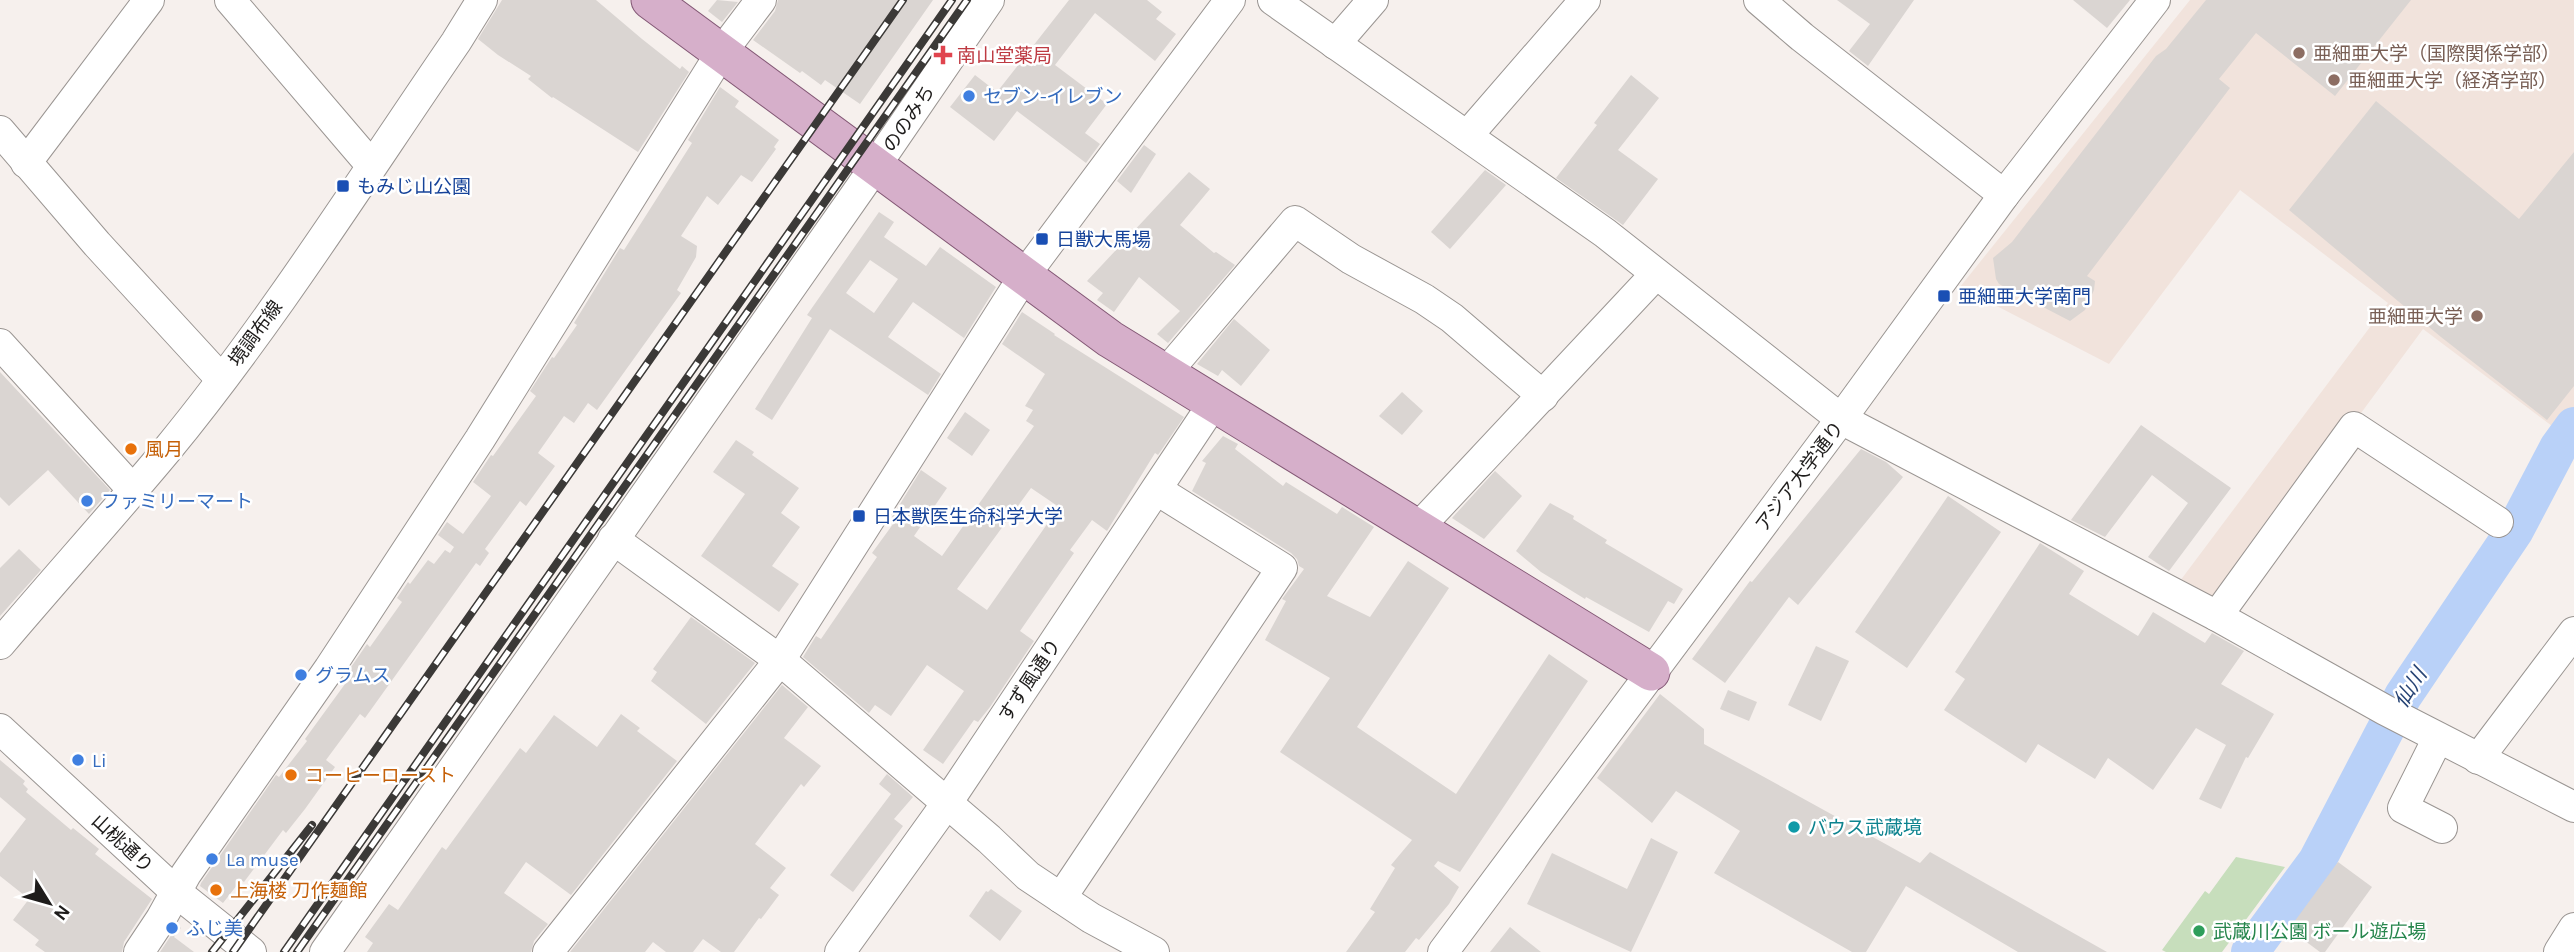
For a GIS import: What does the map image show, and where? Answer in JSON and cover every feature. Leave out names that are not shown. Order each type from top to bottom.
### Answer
[{"type":"main road","points":[[650,0],[1110,339],[1651,672]]},
{"type":"street","points":[[149,0],[10,151],[221,379]]},
{"type":"street","name":"境調布線","points":[[0,644],[167,450],[221,379],[275,305],[482,0]]},
{"type":"street","points":[[139,952],[162,919],[176,892],[329,669],[481,439],[721,53],[761,0]]},
{"type":"street","name":"ののみち","points":[[325,952],[989,0]]},
{"type":"street","points":[[548,952],[780,660],[1024,276],[1230,0]]},
{"type":"street","points":[[1273,0],[1605,233],[1841,419],[2217,616],[2392,714],[2574,807]]},
{"type":"street","points":[[1335,44],[1373,0]]},
{"type":"street","points":[[1467,136],[1585,0]]},
{"type":"street","points":[[1759,0],[1802,37],[2004,195]]},
{"type":"street","name":"アジア大学通り","points":[[1443,952],[1550,812],[2004,195],[2155,0]]},
{"type":"street","points":[[242,5],[371,165]]},
{"type":"street","points":[[1165,374],[1295,221],[1351,259],[1424,299],[1452,318],[1543,396]]},
{"type":"street","points":[[1417,529],[1656,274]]},
{"type":"street","points":[[0,344],[132,489]]},
{"type":"street","name":"すず風通り","points":[[840,952],[947,803],[1213,404]]},
{"type":"street","points":[[2217,616],[2354,428],[2498,522]]},
{"type":"street","points":[[1060,898],[1282,568],[1157,490]]},
{"type":"street","points":[[613,539],[780,660],[1028,876],[1060,898],[1154,952]]},
{"type":"street","points":[[2478,759],[2574,632]]},
{"type":"street","name":"山桃通り","points":[[0,729],[176,892],[251,952]]},
{"type":"street","points":[[2438,738],[2403,808],[2442,828]]},
{"type":"street","points":[[2559,952],[2574,928]]},
{"type":"shaded area","name":"亜細亜大学","points":[[2190,0],[2574,0],[2574,408],[2556,429],[2423,329],[2218,607],[2177,585],[2388,303],[2240,190],[2109,364],[1960,287]]},
{"type":"green space","points":[[2236,857],[2285,867],[2222,952],[2162,950],[2205,891],[2209,894]]},
{"type":"building","points":[[502,0],[596,0],[680,69],[682,66],[689,72],[638,152],[552,98],[528,79],[531,76],[478,39]]},
{"type":"building","points":[[717,0],[738,2],[722,22],[708,11]]},
{"type":"building","points":[[778,0],[933,0],[860,104],[825,80],[821,85],[802,71],[800,73],[753,40],[775,11]]},
{"type":"building","points":[[1069,0],[1147,0],[1162,12],[1156,19],[1176,34],[1155,61],[1095,13],[1055,65],[1107,104],[1085,133],[1100,144],[1086,163],[1017,111],[994,141],[950,107],[975,75],[997,92]]},
{"type":"building","points":[[1837,0],[1914,0],[1868,66],[1849,51],[1870,24]]},
{"type":"building","points":[[2073,0],[2130,0],[2107,28]]},
{"type":"building","points":[[2206,0],[2411,0],[2335,96],[2256,33],[2219,79],[2230,88],[2087,276],[2095,281],[2094,290],[2085,310],[2070,321],[1999,284],[1993,258],[2012,242],[2156,56],[2166,49]]},
{"type":"building","points":[[1631,75],[1659,98],[1618,150],[1658,179],[1623,225],[1556,178]]},
{"type":"building","points":[[720,87],[739,101],[735,107],[779,140],[774,147],[776,149],[752,182],[741,175],[718,205],[707,196],[681,236],[697,246],[696,257],[677,290],[681,293],[597,410],[588,403],[574,423],[564,416],[538,453],[555,466],[526,506],[520,501],[485,549],[489,553],[480,566],[476,563],[365,718],[360,714],[326,760],[335,767],[305,809],[286,833],[283,830],[244,882],[241,880],[223,903],[200,886],[201,883],[276,775],[279,777],[307,741],[305,739],[353,673],[349,670],[367,644],[370,647],[402,602],[397,598],[408,582],[410,584],[428,560],[434,564],[445,550],[450,553],[454,547],[438,535],[447,522],[463,534],[491,496],[473,482],[536,396],[530,391],[577,325],[574,323],[620,248],[624,250],[692,143],[688,140]]},
{"type":"building","points":[[2376,101],[2519,219],[2574,152],[2574,386],[2547,420],[2441,337],[2289,210]]},
{"type":"building","points":[[1144,145],[1156,154],[1131,193],[1117,181]]},
{"type":"building","points":[[1485,170],[1506,185],[1450,249],[1431,232]]},
{"type":"building","points":[[1189,172],[1210,189],[1180,225],[1214,253],[1235,265],[1168,343],[1157,334],[1180,311],[1139,277],[1114,312],[1097,300],[1103,293],[1087,281]]},
{"type":"building","points":[[879,212],[894,222],[884,237],[926,266],[940,247],[996,287],[964,338],[913,302],[888,337],[941,374],[928,395],[830,329],[772,420],[755,409],[812,318],[807,315]],"holes":[[[870,260],[898,279],[874,313],[846,293]]]},
{"type":"building","points":[[1022,312],[1184,417],[1158,455],[1155,453],[1107,531],[1092,520],[1070,550],[1074,553],[1020,631],[1034,641],[990,707],[978,722],[974,720],[943,764],[923,750],[964,691],[927,665],[891,716],[875,705],[869,713],[803,657],[816,636],[821,639],[877,557],[872,553],[896,520],[892,517],[921,470],[947,488],[914,536],[942,556],[1034,426],[1026,421],[1033,410],[1025,406],[1045,374],[1002,344]],"holes":[[[1031,488],[1059,507],[987,610],[957,589]]]},
{"type":"building","points":[[1234,319],[1270,350],[1241,386],[1222,370],[1218,376],[1197,364]]},
{"type":"building","points":[[0,372],[110,490],[89,514],[48,470],[9,506],[0,497]]},
{"type":"building","points":[[1402,392],[1423,411],[1402,435],[1379,416]]},
{"type":"building","points":[[965,412],[990,430],[972,456],[947,438]]},
{"type":"building","points":[[2141,425],[2231,488],[2169,571],[2148,557],[2188,503],[2152,475],[2105,537],[2071,520]]},
{"type":"building","points":[[1223,436],[1238,444],[1235,449],[1283,486],[1286,482],[1337,514],[1342,507],[1374,527],[1327,596],[1370,617],[1408,561],[1449,588],[1357,727],[1456,794],[1549,654],[1588,681],[1460,872],[1438,861],[1434,866],[1459,887],[1449,904],[1419,940],[1416,938],[1405,952],[1346,952],[1375,912],[1370,909],[1395,868],[1391,865],[1412,840],[1280,752],[1330,678],[1265,640],[1286,601],[1282,599],[1304,569],[1299,566],[1297,559],[1192,491],[1206,463],[1202,461]]},
{"type":"building","points":[[736,440],[754,452],[752,455],[799,488],[781,513],[800,527],[772,566],[799,584],[779,612],[701,556],[745,494],[713,472]]},
{"type":"building","points":[[1861,449],[1886,462],[1903,477],[1798,605],[1789,597],[1725,683],[1692,659],[1750,581],[1752,582]]},
{"type":"building","points":[[1495,471],[1522,496],[1484,539],[1452,518]]},
{"type":"building","points":[[1948,496],[2001,532],[1907,668],[1855,632]]},
{"type":"building","points":[[1550,503],[1574,516],[1573,519],[1607,540],[1605,543],[1683,589],[1674,604],[1668,601],[1649,632],[1586,597],[1585,599],[1541,572],[1516,551]]},
{"type":"building","points":[[2040,543],[2084,571],[2069,594],[2138,636],[2153,612],[2205,643],[2212,633],[2244,651],[2221,684],[2274,714],[2248,758],[2246,757],[2221,809],[2199,799],[2226,745],[2196,728],[2153,790],[2108,758],[2095,779],[2038,744],[2026,763],[1944,710],[1965,679],[1955,672]]},
{"type":"building","points":[[19,549],[41,570],[0,616],[0,568]]},
{"type":"building","points":[[691,617],[755,663],[706,724],[651,681],[657,672],[653,669]]},
{"type":"building","points":[[1816,646],[1849,661],[1821,721],[1788,705]]},
{"type":"building","points":[[782,685],[808,707],[784,738],[821,766],[804,787],[801,784],[755,844],[786,868],[770,888],[779,895],[761,919],[759,918],[734,952],[721,952],[703,939],[693,952],[666,952],[653,942],[645,952],[570,952]]},
{"type":"building","points":[[1728,690],[1757,702],[1749,721],[1720,709]]},
{"type":"building","name":"バウス武蔵境","points":[[1660,694],[1704,729],[1704,744],[1920,863],[1930,852],[2107,952],[2018,952],[1906,886],[1866,952],[1852,952],[1714,873],[1740,831],[1676,791],[1652,823],[1597,778]]},
{"type":"building","points":[[621,714],[640,728],[637,731],[677,761],[571,895],[526,862],[504,893],[548,924],[534,941],[531,952],[367,952],[373,943],[365,937],[389,904],[398,910],[442,847],[446,850],[520,748],[526,753],[554,715],[597,747]]},
{"type":"building","points":[[0,760],[25,781],[23,784],[28,789],[26,792],[71,830],[73,828],[99,849],[95,854],[152,899],[124,942],[122,952],[45,952],[35,945],[39,940],[13,920],[29,899],[0,876],[0,853],[26,819],[0,797]]},
{"type":"building","points":[[887,774],[913,797],[894,819],[903,826],[853,892],[830,875],[891,794],[879,784]]},
{"type":"building","points":[[1651,838],[1678,852],[1631,952],[1527,904],[1552,853],[1627,889]]},
{"type":"building","points":[[2338,862],[2372,887],[2325,952],[2320,952],[2289,929]]},
{"type":"building","points":[[991,889],[1022,911],[1000,941],[969,916],[986,891]]},
{"type":"building","points":[[178,925],[181,928],[174,937],[194,952],[160,952]]},
{"type":"building","points":[[1510,927],[1522,937],[1541,952],[1490,952]]},
{"type":"waterway","name":"仙川","points":[[2250,952],[2317,861],[2403,696],[2515,530],[2558,448],[2574,426]]},
{"type":"railway","points":[[233,952],[903,0]]},
{"type":"railway","points":[[284,952],[952,0]]},
{"type":"railway","points":[[297,952],[967,0]]},
{"type":"railway","points":[[212,952],[312,825]]},
{"type":"place","name":"亜細亜大学（国際関係学部）","points":[[2299,53]]},
{"type":"place","name":"南山堂薬局","points":[[943,55]]},
{"type":"place","name":"亜細亜大学（経済学部）","points":[[2334,80]]},
{"type":"place","name":"セブン-イレブン","points":[[969,96]]},
{"type":"place","name":"もみじ山公園","points":[[343,186]]},
{"type":"place","name":"日獣大馬場","points":[[1042,239]]},
{"type":"place","name":"亜細亜大学南門","points":[[1944,296]]},
{"type":"place","name":"亜細亜大学","points":[[2477,316]]},
{"type":"place","name":"風月","points":[[131,449]]},
{"type":"place","name":"ファミリーマート","points":[[87,501]]},
{"type":"place","name":"日本獣医生命科学大学","points":[[859,516]]},
{"type":"place","name":"グラムス","points":[[301,675]]},
{"type":"place","name":"Li","points":[[78,760]]},
{"type":"place","name":"コーヒーロースト","points":[[291,775]]},
{"type":"place","name":"バウス武蔵境","points":[[1794,827]]},
{"type":"place","name":"La muse","points":[[212,859]]},
{"type":"place","name":"上海楼 刀作麺館","points":[[216,890]]},
{"type":"place","name":"ふじ美","points":[[172,928]]},
{"type":"place","name":"武蔵川公園 ボール遊広場","points":[[2199,931]]}]
